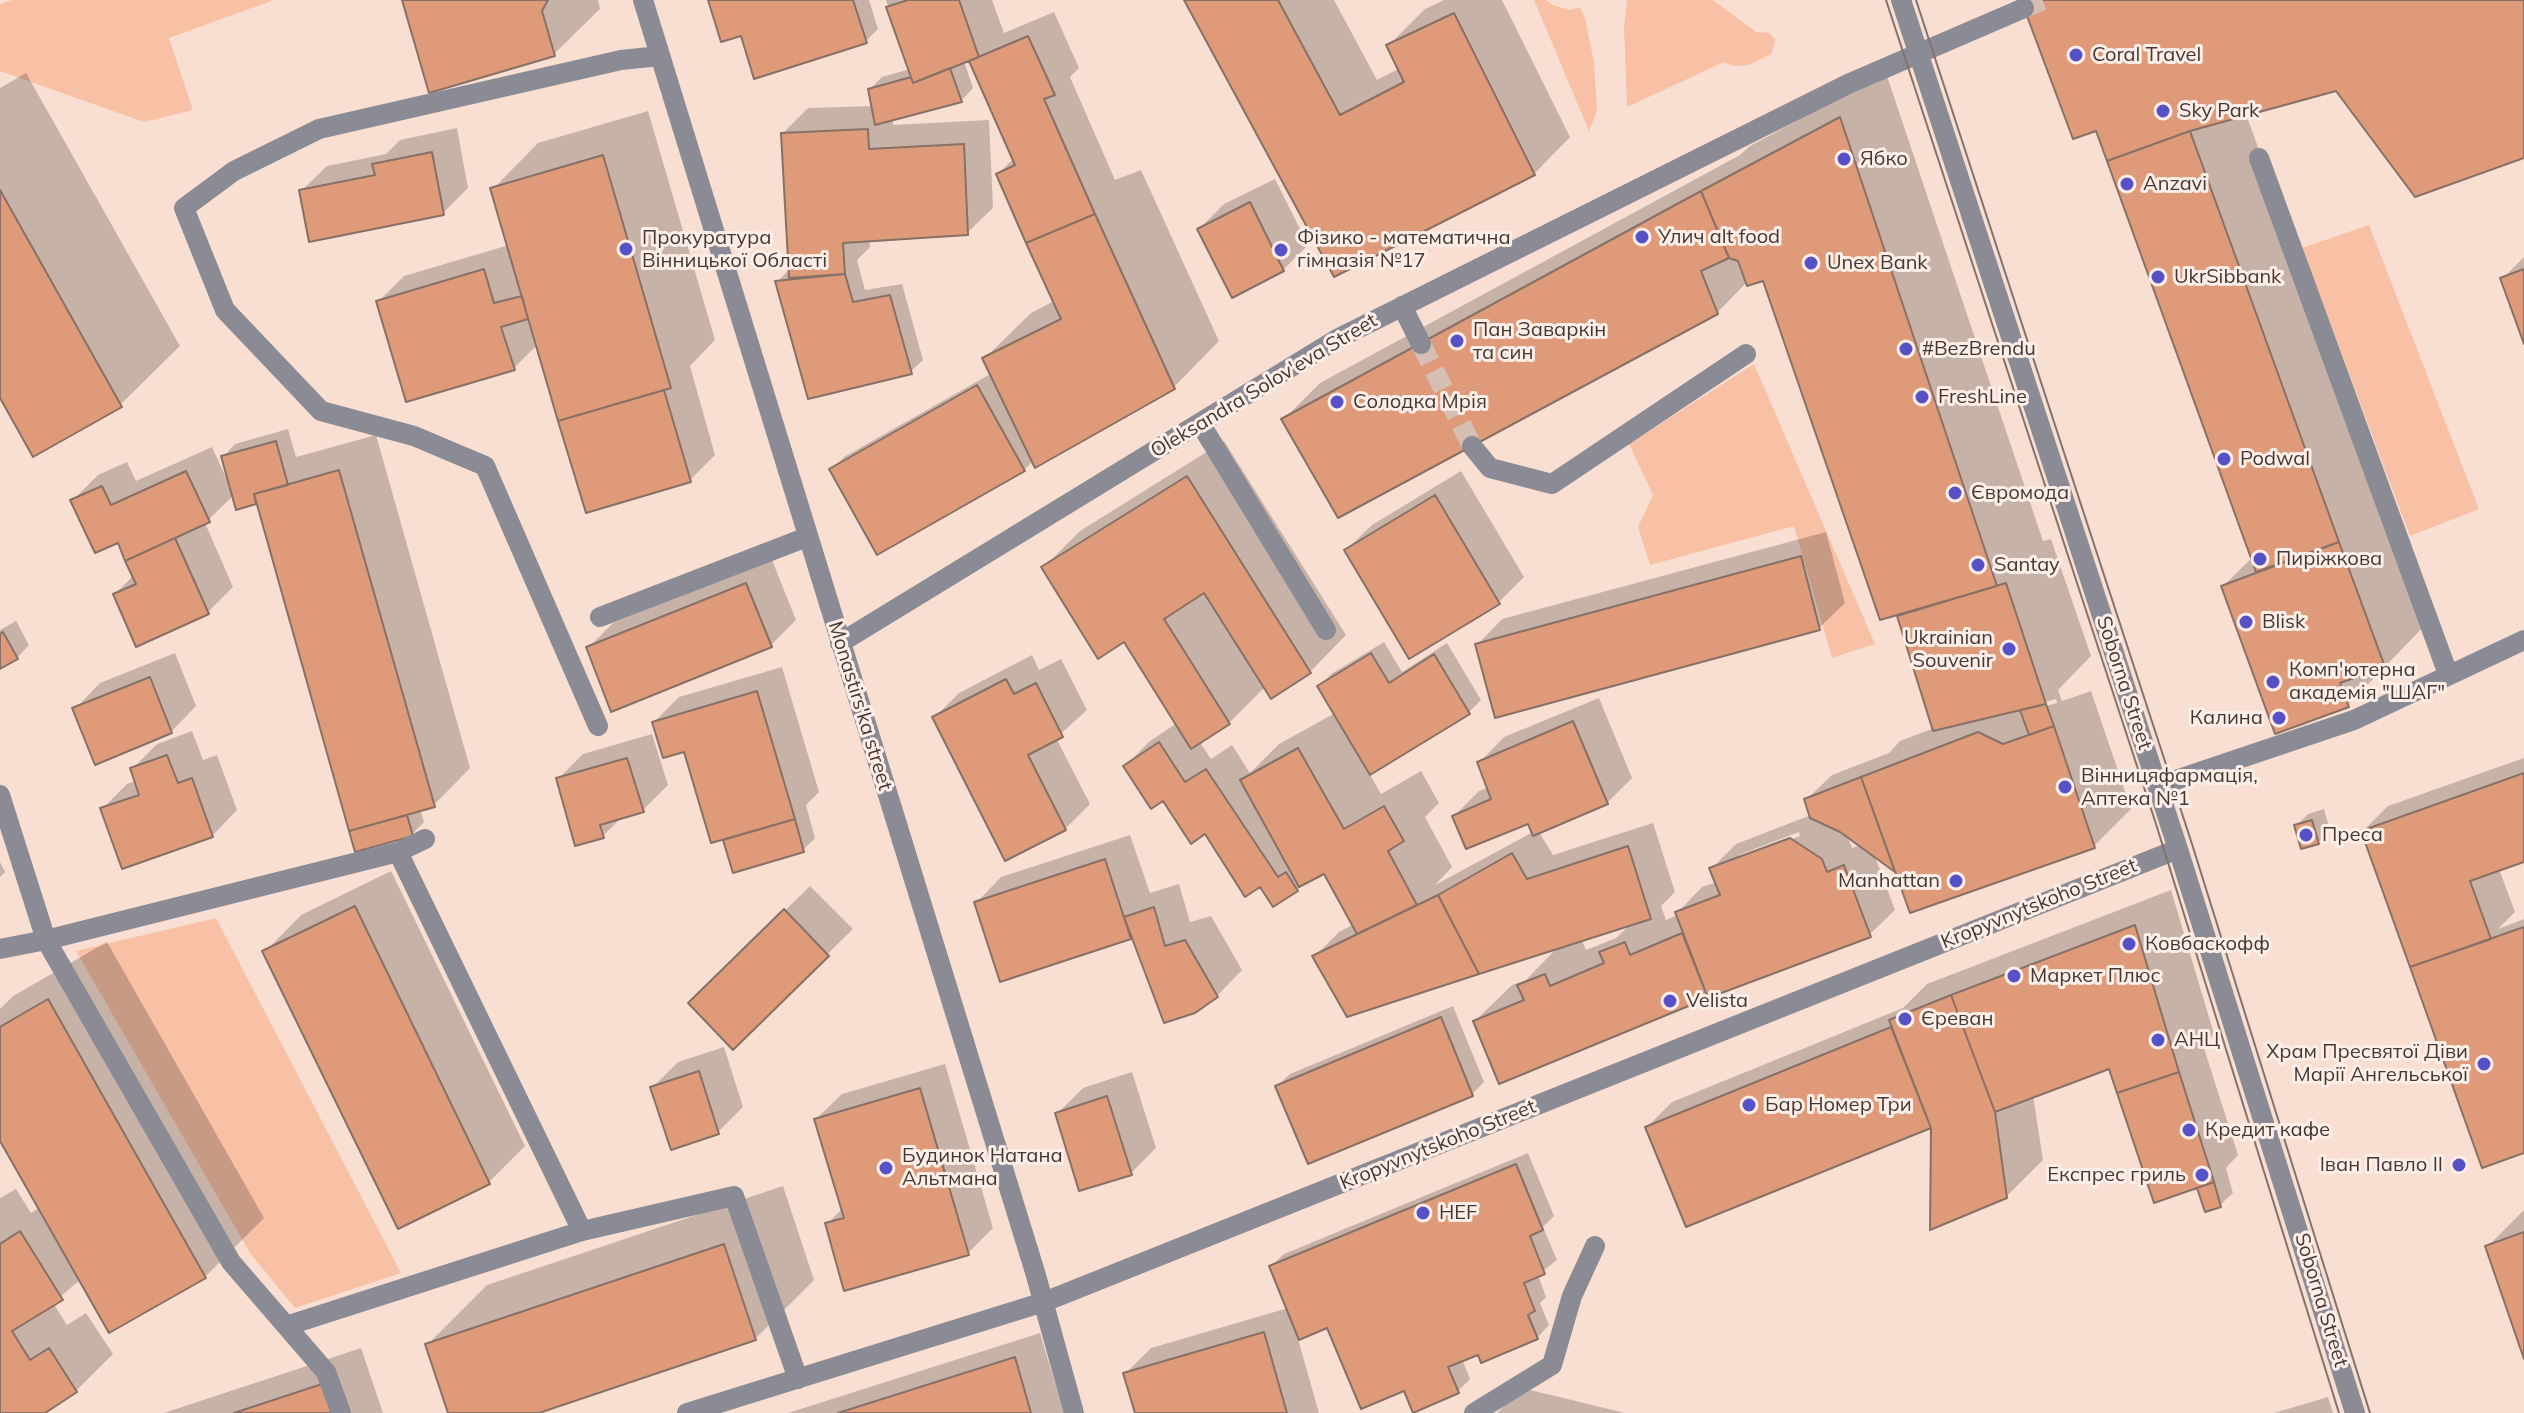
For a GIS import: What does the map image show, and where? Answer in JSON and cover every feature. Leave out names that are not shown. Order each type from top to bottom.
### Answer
[{"type":"street","name":"Monastirs'ka street","points":[[643,0],[1044,1302],[1074,1413]]},
{"type":"street","name":"Soborna Street","points":[[1901,0],[2158,786],[2355,1413]]},
{"type":"street","name":"Oleksandra Solov'eva Street","points":[[840,643],[1337,339],[1848,84],[2024,8]]},
{"type":"street","points":[[598,726],[485,466],[414,436],[321,411],[225,310],[184,208],[234,171],[319,129],[621,60],[660,56]]},
{"type":"street","points":[[2259,158],[2448,674]]},
{"type":"street","points":[[1402,306],[1421,344]]},
{"type":"street","points":[[1472,446],[1490,468],[1552,484],[1746,354]]},
{"type":"street","points":[[1200,423],[1326,630]]},
{"type":"street","points":[[600,617],[807,537]]},
{"type":"street","points":[[2158,786],[2354,720],[2524,640]]},
{"type":"street","points":[[0,795],[46,940],[231,1262],[326,1372],[341,1413]]},
{"type":"street","points":[[0,949],[398,852],[425,839]]},
{"type":"street","name":"Kropyvnytskoho Street","points":[[687,1413],[1044,1302],[2178,849]]},
{"type":"street","points":[[398,852],[582,1231]]},
{"type":"street","points":[[286,1326],[582,1231],[734,1196],[798,1379]]},
{"type":"street","points":[[1474,1413],[1552,1365],[1572,1296],[1595,1246]]},
{"type":"shaded area","points":[[12,0],[271,1],[169,38],[193,110],[144,122],[0,71],[0,4]]},
{"type":"shaded area","points":[[1534,0],[1546,0],[1570,10],[1580,7],[1585,18],[1594,62],[1597,111],[1589,131]]},
{"type":"shaded area","points":[[1627,0],[1713,0],[1756,32],[1769,33],[1775,39],[1774,46],[1771,54],[1749,65],[1734,66],[1724,62],[1627,107],[1624,27]]},
{"type":"shaded area","points":[[2369,225],[2479,509],[2410,536],[2302,248]]},
{"type":"shaded area","points":[[1754,364],[1875,644],[1832,658],[1794,526],[1650,565],[1638,527],[1653,495],[1629,444]]},
{"type":"shaded area","points":[[216,918],[401,1273],[295,1308],[250,1253],[76,951]]},
{"type":"building","points":[[402,0],[548,0],[542,11],[555,56],[429,93]]},
{"type":"building","points":[[708,0],[853,0],[867,43],[754,79],[741,36],[721,42]]},
{"type":"building","points":[[908,0],[959,0],[979,57],[913,83],[886,7]]},
{"type":"building","points":[[1184,0],[1278,0],[1340,115],[1404,82],[1386,45],[1454,13],[1535,175],[1334,277]]},
{"type":"building","name":"Sky Park","points":[[2021,0],[2524,0],[2524,158],[2415,197],[2336,91],[2190,131],[2107,161],[2096,131],[2073,139]]},
{"type":"building","points":[[1028,36],[1055,95],[1044,99],[1095,214],[1026,243],[996,174],[1015,165],[969,61]]},
{"type":"building","points":[[950,68],[962,102],[875,125],[868,89],[911,77],[913,83]]},
{"type":"building","points":[[1840,117],[1997,586],[1880,620],[1763,281],[1747,286],[1738,261],[1729,258],[1701,191]]},
{"type":"building","points":[[868,129],[869,149],[964,144],[968,235],[843,243],[845,274],[789,278],[781,133]]},
{"type":"building","points":[[2190,131],[2339,542],[2256,572],[2107,161]]},
{"type":"building","points":[[432,152],[444,215],[309,242],[299,190],[375,175],[372,164]]},
{"type":"building","points":[[603,155],[671,388],[558,421],[490,188]]},
{"type":"building","points":[[0,190],[122,407],[33,457],[0,398]]},
{"type":"building","points":[[1701,191],[1729,258],[1701,271],[1718,314],[1338,518],[1281,419]]},
{"type":"building","points":[[1250,202],[1284,271],[1232,298],[1197,229]]},
{"type":"building","points":[[1095,214],[1175,389],[1035,468],[982,358],[1061,319],[1026,243]]},
{"type":"building","points":[[484,269],[494,303],[522,296],[528,319],[501,327],[515,370],[406,402],[376,301]]},
{"type":"building","points":[[2524,269],[2524,344],[2500,278]]},
{"type":"building","points":[[845,274],[853,302],[890,295],[912,374],[808,399],[775,281]]},
{"type":"building","points":[[977,385],[1025,471],[877,555],[829,469]]},
{"type":"building","points":[[664,390],[691,482],[586,513],[558,421]]},
{"type":"building","points":[[276,441],[288,485],[254,494],[256,504],[236,510],[221,456]]},
{"type":"building","points":[[339,470],[435,807],[349,831],[254,494]]},
{"type":"building","points":[[186,471],[210,522],[125,561],[118,543],[95,553],[70,500],[102,486],[111,505]]},
{"type":"building","points":[[1187,476],[1311,673],[1271,699],[1204,593],[1164,619],[1230,724],[1191,749],[1124,642],[1098,659],[1041,567]]},
{"type":"building","points":[[1435,495],[1500,604],[1409,659],[1344,550]]},
{"type":"building","points":[[175,538],[209,614],[136,647],[113,594],[136,584],[125,561]]},
{"type":"building","points":[[2339,542],[2385,667],[2340,683],[2349,707],[2275,734],[2221,586]]},
{"type":"building","points":[[1801,556],[1820,630],[1495,718],[1475,644]]},
{"type":"building","points":[[746,583],[772,647],[611,712],[586,647]]},
{"type":"building","points":[[2006,583],[2046,704],[1933,731],[1897,616]]},
{"type":"building","points":[[3,632],[18,659],[0,669],[0,634]]},
{"type":"building","points":[[1371,653],[1389,683],[1434,654],[1470,714],[1370,775],[1317,686]]},
{"type":"building","points":[[150,677],[172,733],[95,765],[72,708]]},
{"type":"building","points":[[1006,679],[1014,694],[1036,683],[1063,737],[1028,755],[1066,830],[1005,861],[932,717]]},
{"type":"building","points":[[757,691],[795,819],[711,843],[684,752],[663,758],[652,722]]},
{"type":"building","points":[[2046,704],[2054,726],[2029,735],[2020,710]]},
{"type":"building","points":[[1573,721],[1608,804],[1533,836],[1528,824],[1466,849],[1452,816],[1491,799],[1477,762]]},
{"type":"building","points":[[2054,726],[2095,848],[1910,913],[1861,777],[1978,732],[2003,744]]},
{"type":"building","points":[[1159,742],[1185,782],[1206,769],[1278,877],[1286,872],[1298,891],[1273,907],[1260,887],[1245,897],[1205,834],[1191,844],[1163,801],[1151,809],[1123,766]]},
{"type":"building","points":[[1298,748],[1344,829],[1384,806],[1404,841],[1388,851],[1417,905],[1357,934],[1324,874],[1299,887],[1240,780]]},
{"type":"building","points":[[167,755],[178,783],[192,778],[213,837],[122,869],[100,808],[139,795],[130,768]]},
{"type":"building","points":[[627,758],[644,812],[600,825],[604,838],[575,846],[556,778]]},
{"type":"building","points":[[2524,773],[2524,862],[2470,881],[2491,939],[2410,967],[2361,831]]},
{"type":"building","points":[[1861,777],[1895,872],[1840,832],[1810,818],[1804,799]]},
{"type":"building","points":[[407,815],[413,836],[355,852],[349,831]]},
{"type":"building","points":[[795,819],[804,852],[733,873],[723,840]]},
{"type":"building","name":"Преса","points":[[2312,820],[2319,844],[2301,849],[2294,825]]},
{"type":"building","points":[[1790,838],[1822,859],[1827,872],[1844,865],[1871,937],[1708,998],[1675,912],[1720,895],[1709,868]]},
{"type":"building","points":[[1628,846],[1651,919],[1479,974],[1438,895],[1512,853],[1527,879]]},
{"type":"building","points":[[1105,859],[1131,939],[1000,982],[974,902]]},
{"type":"building","points":[[1438,895],[1479,974],[1347,1017],[1312,956]]},
{"type":"building","points":[[355,906],[490,1184],[398,1229],[262,951]]},
{"type":"building","points":[[1154,907],[1165,946],[1185,940],[1218,997],[1195,1013],[1164,1023],[1124,917]]},
{"type":"building","points":[[784,909],[829,956],[733,1050],[688,1003]]},
{"type":"building","points":[[2135,925],[2179,1072],[2117,1093],[2109,1069],[1995,1112],[1951,995]]},
{"type":"building","name":"Храм Пресвятої Діви Марії Ангельської","points":[[2524,927],[2524,1153],[2482,1168],[2410,967]]},
{"type":"building","points":[[1682,933],[1708,998],[1499,1084],[1473,1021],[1524,1000],[1517,985],[1545,974],[1550,986],[1604,963],[1599,952],[1625,942],[1630,955]]},
{"type":"building","points":[[1951,995],[1995,1112],[2007,1198],[1930,1230],[1931,1128],[1889,1020]]},
{"type":"building","points":[[48,999],[206,1278],[109,1333],[0,1141],[0,1027]]},
{"type":"building","points":[[1441,1017],[1473,1096],[1308,1164],[1275,1086]]},
{"type":"building","points":[[1891,1027],[1931,1128],[1686,1227],[1645,1127]]},
{"type":"building","points":[[699,1071],[719,1134],[671,1150],[650,1087]]},
{"type":"building","points":[[2179,1072],[2214,1182],[2154,1203],[2117,1093]]},
{"type":"building","name":"Будинок Натана Альтмана","points":[[920,1088],[969,1255],[844,1291],[825,1223],[844,1218],[814,1119]]},
{"type":"building","points":[[1107,1096],[1132,1175],[1079,1191],[1055,1113]]},
{"type":"building","points":[[1516,1164],[1543,1230],[1530,1236],[1545,1274],[1524,1283],[1535,1311],[1528,1315],[1538,1339],[1481,1363],[1478,1355],[1448,1367],[1459,1393],[1413,1413],[1404,1391],[1361,1409],[1327,1328],[1299,1340],[1269,1266]]},
{"type":"building","points":[[2214,1182],[2221,1207],[2205,1212],[2197,1188]]},
{"type":"building","points":[[20,1231],[63,1300],[12,1331],[30,1360],[49,1348],[77,1392],[45,1413],[0,1413],[0,1244]]},
{"type":"building","points":[[2524,1232],[2524,1359],[2485,1246]]},
{"type":"building","points":[[724,1244],[756,1340],[539,1413],[448,1413],[425,1344]]},
{"type":"building","points":[[1264,1332],[1287,1413],[1135,1413],[1123,1373]]},
{"type":"building","points":[[1015,1357],[1031,1413],[838,1413]]},
{"type":"building","points":[[325,1383],[335,1413],[234,1413]]},
{"type":"tunnel","points":[[2024,8],[2044,0]]},
{"type":"tunnel","points":[[1421,344],[1472,446]]},
{"type":"tram line","points":[[1886,0],[2156,824],[2339,1413]]},
{"type":"tram line","points":[[1916,0],[2192,844],[2370,1413]]},
{"type":"place","name":"Coral Travel","points":[[2076,55]]},
{"type":"place","name":"Sky Park","points":[[2163,111]]},
{"type":"place","name":"Ябко","points":[[1844,159]]},
{"type":"place","name":"Anzavi","points":[[2127,184]]},
{"type":"place","name":"Улич alt food","points":[[1642,237]]},
{"type":"place","name":"Прокуратура Вінницької Області","points":[[626,249]]},
{"type":"place","name":"Фізико - математична гімназія №17","points":[[1281,250]]},
{"type":"place","name":"Unex Bank","points":[[1811,263]]},
{"type":"place","name":"UkrSibbank","points":[[2158,277]]},
{"type":"place","name":"Пан Заваркін та син","points":[[1457,341]]},
{"type":"place","name":"#BezBrendu","points":[[1906,349]]},
{"type":"place","name":"FreshLine","points":[[1922,397]]},
{"type":"place","name":"Солодка Мрія","points":[[1337,402]]},
{"type":"place","name":"Podwal","points":[[2224,459]]},
{"type":"place","name":"Євромода","points":[[1955,493]]},
{"type":"place","name":"Пиріжкова","points":[[2260,559]]},
{"type":"place","name":"Santay","points":[[1978,565]]},
{"type":"place","name":"Blisk","points":[[2246,622]]},
{"type":"place","name":"Ukrainian Souvenir","points":[[2009,649]]},
{"type":"place","name":"Комп'ютерна академія \"ШАГ\"","points":[[2273,682]]},
{"type":"place","name":"Калина","points":[[2279,718]]},
{"type":"place","name":"Вінницяфармація, Аптека №1","points":[[2065,787]]},
{"type":"place","name":"Преса","points":[[2306,835]]},
{"type":"place","name":"Manhattan","points":[[1956,881]]},
{"type":"place","name":"Ковбаскофф","points":[[2129,944]]},
{"type":"place","name":"Маркет Плюс","points":[[2014,976]]},
{"type":"place","name":"Velista","points":[[1670,1001]]},
{"type":"place","name":"Єреван","points":[[1905,1019]]},
{"type":"place","name":"АНЦ","points":[[2158,1040]]},
{"type":"place","name":"Храм Пресвятої Діви Марії Ангельської","points":[[2484,1064]]},
{"type":"place","name":"Бар Номер Три","points":[[1749,1105]]},
{"type":"place","name":"Кредит кафе","points":[[2189,1130]]},
{"type":"place","name":"Іван Павло II","points":[[2459,1165]]},
{"type":"place","name":"Будинок Натана Альтмана","points":[[886,1168]]},
{"type":"place","name":"Експрес гриль","points":[[2202,1175]]},
{"type":"place","name":"HEF","points":[[1423,1213]]}]
